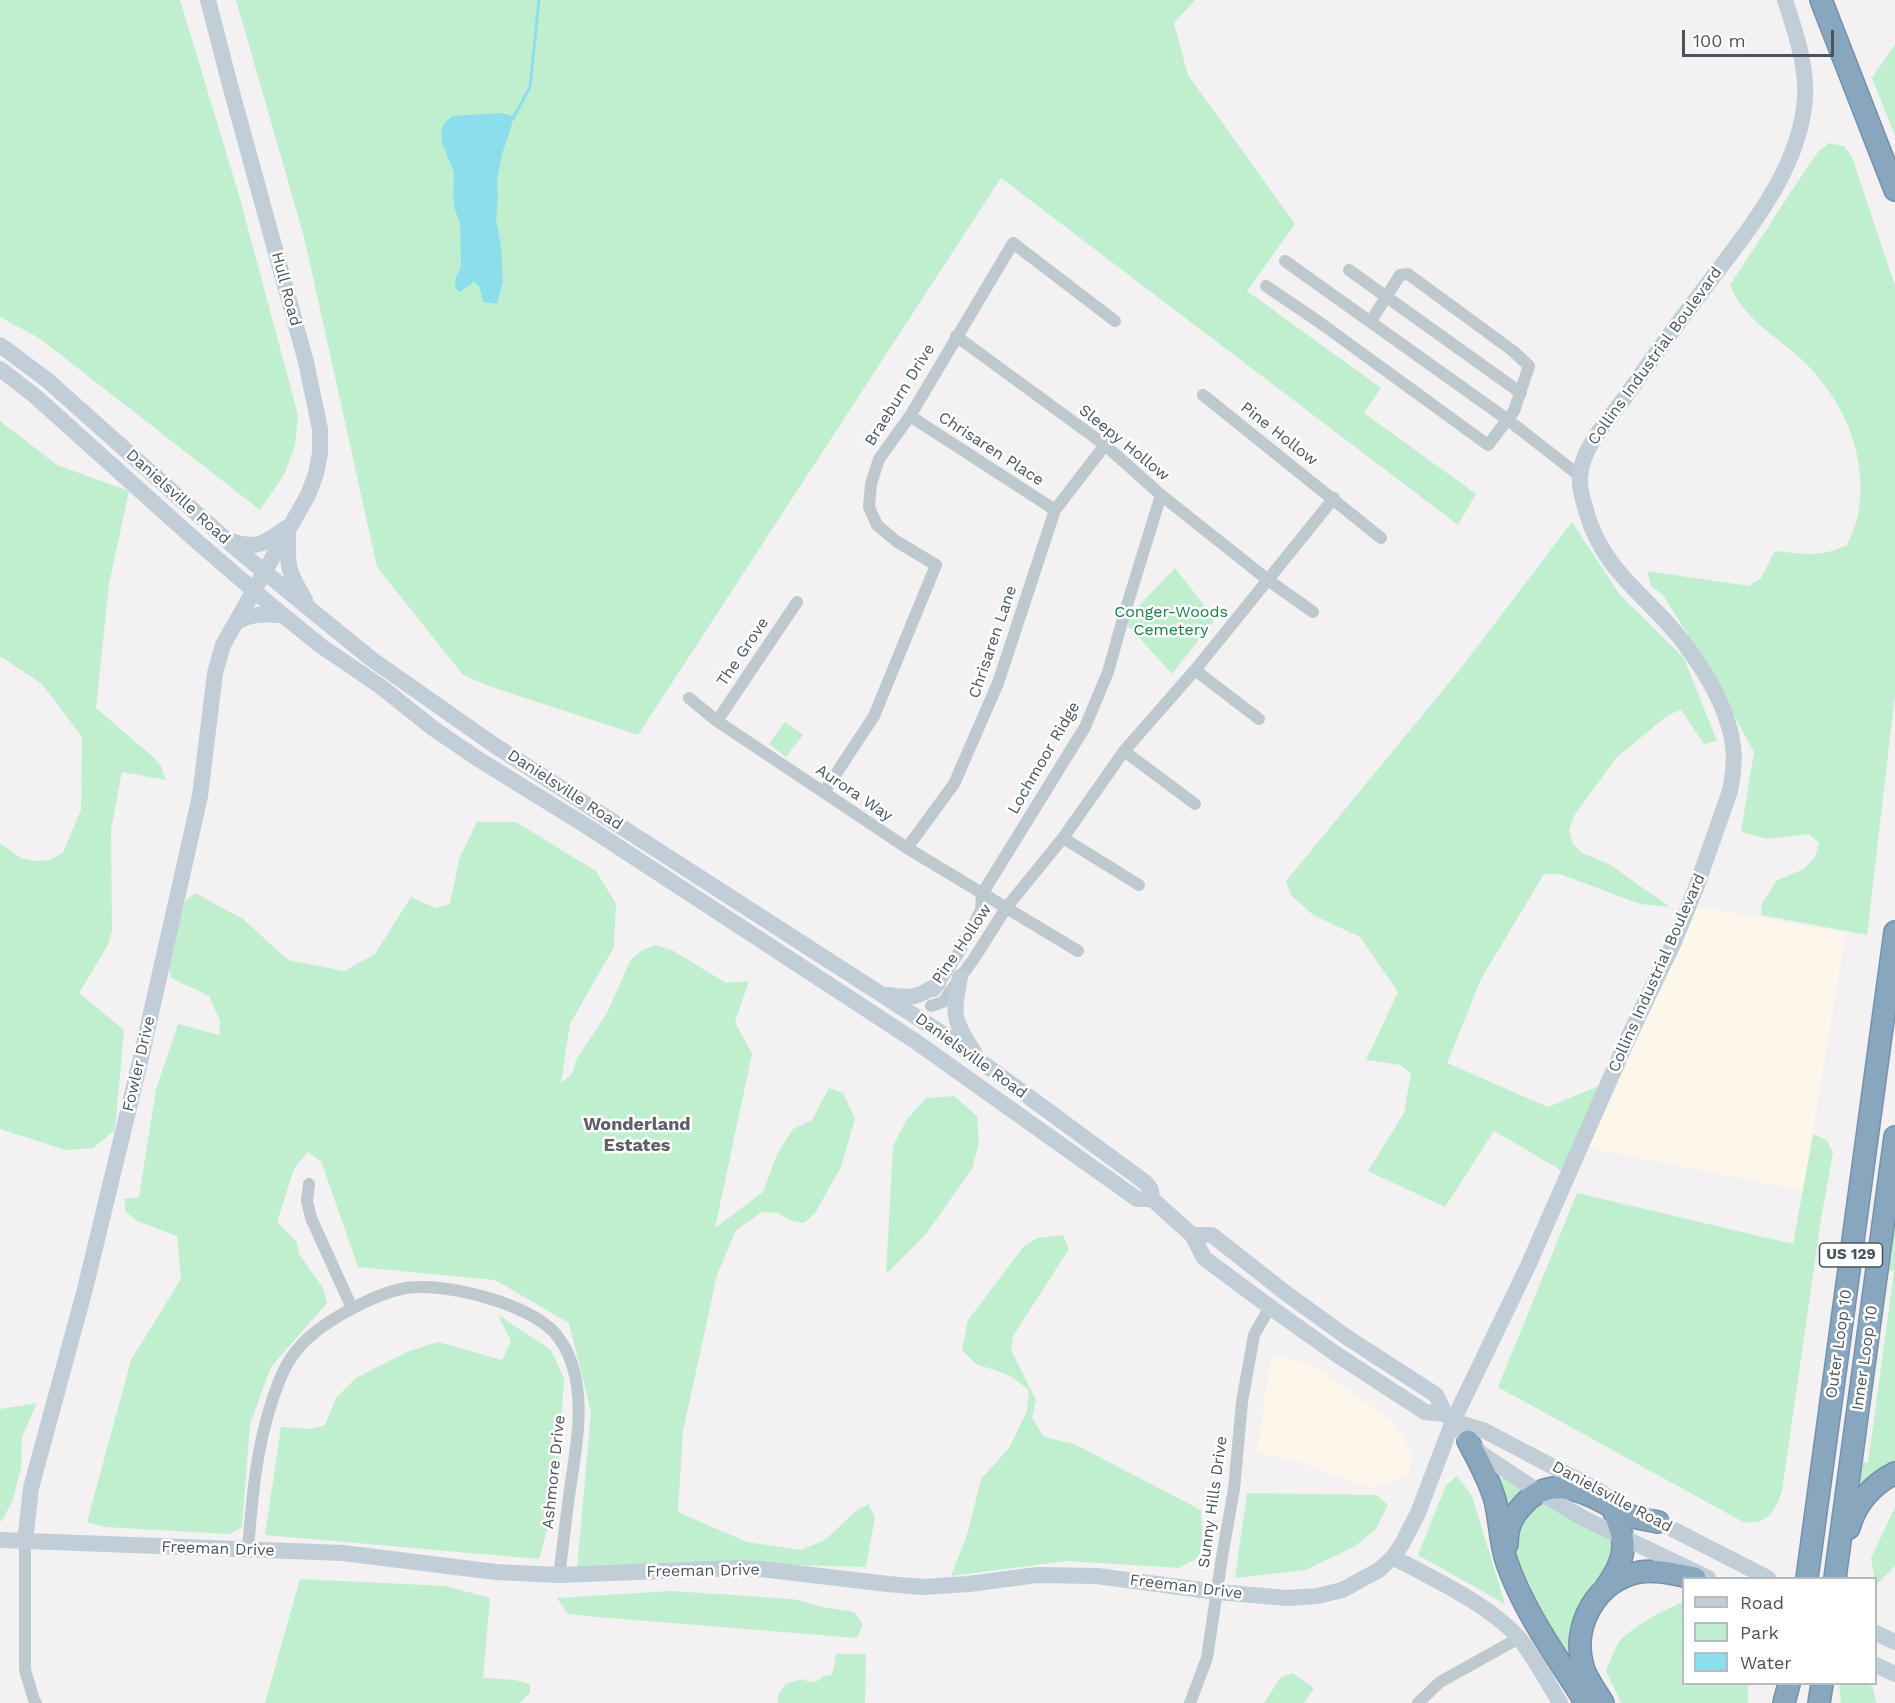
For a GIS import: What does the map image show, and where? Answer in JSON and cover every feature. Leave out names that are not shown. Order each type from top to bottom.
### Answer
[{"type":"highway","points":[[1821,0],[1895,190]]},
{"type":"highway","name":"Outer Loop 10","points":[[1807,1577],[1895,932]]},
{"type":"highway","name":"Inner Loop 10","points":[[1835,1577],[1895,1137]]},
{"type":"highway","points":[[1468,1441],[1490,1484],[1496,1502],[1507,1562],[1539,1629],[1586,1703]]},
{"type":"highway","points":[[1835,1577],[1852,1518],[1859,1503],[1881,1480],[1895,1473]]},
{"type":"highway","points":[[1507,1562],[1508,1528],[1513,1516],[1527,1500],[1547,1488],[1574,1489],[1610,1501],[1633,1517],[1658,1522]]},
{"type":"highway","points":[[1603,1703],[1584,1668],[1581,1632],[1595,1599],[1618,1570],[1623,1552],[1622,1537],[1610,1501]]},
{"type":"highway","points":[[1604,1590],[1624,1577],[1639,1572],[1664,1572],[1690,1577]]},
{"type":"highway","points":[[1786,1703],[1790,1685]]},
{"type":"highway","points":[[1820,1703],[1822,1685]]},
{"type":"main road","name":"Hull Road","points":[[208,0],[306,362],[320,429],[320,453],[316,474],[308,495],[253,590]]},
{"type":"main road","name":"Collins Industrial Boulevard","points":[[1449,1417],[1527,1268],[1628,1038],[1674,942],[1726,806],[1733,776],[1733,746],[1726,716],[1689,650],[1610,561],[1589,520],[1580,491],[1580,476],[1587,451],[1664,341],[1755,220],[1785,167],[1801,125],[1805,95],[1803,64],[1785,0]]},
{"type":"main road","name":"Danielsville Road","points":[[0,345],[47,380],[225,539],[370,658],[504,752],[881,994],[927,1014],[979,1061],[1146,1183],[1151,1190],[1152,1199]]},
{"type":"main road","name":"Danielsville Road","points":[[0,369],[35,396],[283,615],[321,646],[380,686],[434,729],[915,1041],[1137,1198],[1152,1199],[1192,1235],[1204,1258],[1336,1354],[1425,1412],[1449,1417],[1485,1431],[1610,1501]]},
{"type":"main road","points":[[225,539],[245,545],[257,545],[290,527]]},
{"type":"main road","points":[[290,527],[288,566],[309,609]]},
{"type":"main road","points":[[224,565],[238,598],[237,619],[257,614],[283,615]]},
{"type":"main road","name":"Fowler Drive","points":[[25,1542],[31,1488],[90,1268],[140,1062],[200,796],[215,673],[223,645],[253,590]]},
{"type":"main road","points":[[493,769],[504,752]]},
{"type":"main road","points":[[960,977],[954,1004],[955,1017],[960,1030],[979,1061]]},
{"type":"main road","points":[[881,994],[909,998],[923,994],[938,984]]},
{"type":"main road","name":"Danielsville Road","points":[[1192,1235],[1212,1235],[1348,1338],[1436,1395],[1449,1417],[1468,1441],[1483,1455],[1585,1519],[1706,1577]]},
{"type":"main road","name":"Freeman Drive","points":[[0,1540],[343,1553],[487,1571],[559,1575],[740,1568],[888,1584],[942,1587],[1037,1575],[1067,1574],[1123,1578],[1217,1592],[1287,1598],[1317,1596],[1342,1590],[1379,1570],[1393,1557],[1418,1514],[1449,1417]]},
{"type":"main road","name":"Danielsville Road","points":[[1658,1522],[1766,1577]]},
{"type":"main road","points":[[1393,1557],[1481,1607],[1502,1622],[1519,1638],[1560,1703]]},
{"type":"main road","points":[[1877,1666],[1895,1674]]},
{"type":"street","name":"Braeburn Drive","points":[[824,792],[874,716],[936,566],[896,542],[877,525],[869,507],[871,484],[879,459],[910,416],[1013,243],[1115,321]]},
{"type":"street","points":[[1285,261],[1508,420],[1580,476]]},
{"type":"street","points":[[1349,270],[1521,393]]},
{"type":"street","points":[[1266,286],[1488,445],[1514,411],[1529,366],[1513,351],[1408,274],[1400,274],[1371,321]]},
{"type":"street","name":"Sleepy Hollow","points":[[956,336],[1105,445],[1161,495],[1268,580]]},
{"type":"street","name":"Pine Hollow","points":[[1203,395],[1381,538]]},
{"type":"street","name":"Chrisaren Place","points":[[910,416],[1055,510]]},
{"type":"street","name":"Chrisaren Lane","points":[[907,848],[954,784],[998,683],[1055,510],[1105,445]]},
{"type":"street","name":"Lochmoor Ridge","points":[[982,894],[1085,727],[1108,672],[1161,495]]},
{"type":"street","name":"Pine Hollow","points":[[927,1014],[943,1002],[1006,908],[1063,838],[1124,751],[1195,670],[1334,498]]},
{"type":"street","points":[[1268,580],[1313,612]]},
{"type":"street","name":"The Grove","points":[[717,721],[797,602]]},
{"type":"street","points":[[1195,670],[1259,719]]},
{"type":"street","name":"Aurora Way","points":[[689,698],[717,721],[907,848],[1006,908]]},
{"type":"street","points":[[1124,751],[1194,804]]},
{"type":"street","points":[[1063,838],[1138,885]]},
{"type":"street","name":"Pine Hollow","points":[[927,1014],[930,997],[961,949],[981,910],[982,894]]},
{"type":"street","name":"Pine Hollow","points":[[1006,908],[1078,951]]},
{"type":"street","points":[[915,1041],[927,1014]]},
{"type":"street","points":[[309,1184],[307,1201],[311,1218],[352,1308]]},
{"type":"street","name":"Ashmore Drive","points":[[249,1550],[253,1482],[265,1422],[280,1378],[297,1349],[313,1334],[352,1308],[404,1288],[443,1288],[465,1292],[505,1305],[538,1320],[554,1332],[566,1348],[577,1388],[579,1420],[559,1575]]},
{"type":"street","name":"Sunny Hills Drive","points":[[1190,1703],[1207,1658],[1234,1489],[1248,1362],[1254,1335],[1270,1307]]},
{"type":"street","points":[[25,1542],[25,1670],[36,1703]]},
{"type":"street","points":[[1418,1703],[1440,1682],[1519,1638]]},
{"type":"shaded area","points":[[1697,907],[1846,933],[1803,1191],[1589,1148]]},
{"type":"shaded area","points":[[1271,1356],[1309,1363],[1395,1423],[1412,1456],[1409,1476],[1371,1488],[1292,1459],[1257,1453]]},
{"type":"green space","points":[[0,0],[180,0],[239,195],[298,415],[295,445],[285,473],[260,510],[39,338],[0,317]]},
{"type":"green space","points":[[236,0],[1195,0],[1174,23],[1188,75],[1295,224],[1247,291],[1381,388],[1364,413],[1476,494],[1458,525],[1001,178],[638,735],[489,686],[463,675],[377,567],[304,237]]},
{"type":"green space","points":[[1895,44],[1895,136],[1872,78]]},
{"type":"green space","points":[[1829,143],[1844,146],[1852,157],[1895,286],[1895,695],[1867,935],[1761,915],[1762,904],[1777,880],[1804,869],[1815,857],[1819,843],[1809,834],[1768,839],[1741,832],[1754,752],[1700,654],[1663,595],[1651,586],[1647,571],[1749,586],[1761,578],[1775,551],[1803,554],[1828,552],[1847,545],[1855,527],[1860,493],[1860,471],[1856,450],[1840,409],[1815,373],[1751,316],[1730,285],[1810,163]]},
{"type":"green space","points":[[0,421],[57,465],[129,491],[109,584],[96,708],[152,756],[161,766],[166,780],[122,772],[111,829],[112,931],[108,945],[79,993],[124,1030],[115,1130],[93,1148],[66,1150],[0,1129],[0,843],[21,858],[35,861],[50,860],[63,852],[81,810],[82,737],[42,684],[0,656]]},
{"type":"green space","points":[[1572,522],[1620,595],[1684,658],[1717,741],[1704,744],[1681,710],[1668,715],[1616,758],[1574,816],[1569,829],[1572,843],[1582,853],[1609,864],[1670,907],[1640,904],[1560,874],[1544,874],[1481,979],[1447,1063],[1548,1107],[1599,1086],[1564,1172],[1494,1131],[1445,1207],[1368,1171],[1404,1113],[1411,1073],[1400,1065],[1366,1060],[1398,992],[1360,937],[1313,915],[1291,895],[1286,881],[1457,673]]},
{"type":"green space","name":"Conger-Woods Cemetery","points":[[1175,568],[1215,619],[1172,674],[1124,621]]},
{"type":"green space","points":[[785,722],[803,735],[786,757],[769,744]]},
{"type":"green space","points":[[477,822],[516,822],[596,871],[616,904],[614,947],[570,1024],[561,1083],[572,1074],[576,1060],[607,1013],[631,959],[641,951],[654,945],[672,950],[726,983],[749,981],[735,1022],[752,1054],[715,1228],[763,1192],[777,1154],[793,1129],[812,1120],[829,1088],[843,1093],[855,1119],[841,1167],[815,1213],[804,1223],[789,1220],[778,1213],[762,1212],[736,1230],[717,1275],[683,1431],[678,1512],[747,1542],[801,1550],[825,1540],[856,1511],[868,1504],[875,1517],[866,1567],[719,1563],[577,1569],[591,1412],[569,1323],[495,1280],[358,1267],[321,1161],[308,1152],[294,1169],[277,1222],[297,1242],[299,1254],[323,1288],[327,1303],[271,1367],[250,1424],[242,1527],[230,1534],[104,1527],[87,1522],[131,1360],[181,1279],[177,1236],[137,1221],[126,1212],[124,1199],[139,1197],[156,1089],[178,1024],[219,1035],[220,1021],[209,996],[171,978],[168,965],[185,901],[195,893],[243,919],[288,960],[344,971],[375,954],[411,897],[436,908],[450,904],[459,859]]},
{"type":"green space","points":[[954,1096],[977,1116],[979,1143],[972,1169],[926,1234],[886,1274],[893,1146],[907,1119],[926,1098]]},
{"type":"green space","points":[[1813,1134],[1827,1140],[1833,1153],[1821,1219],[1782,1491],[1769,1516],[1759,1522],[1743,1522],[1498,1387],[1577,1193],[1793,1244]]},
{"type":"green space","points":[[1890,1230],[1895,1230],[1895,1468],[1865,1486],[1857,1482]],"holes":[[[1889,1270],[1894,1271],[1868,1463],[1863,1462],[1872,1388]]]},
{"type":"green space","points":[[1063,1235],[1069,1249],[1013,1336],[1011,1350],[1036,1400],[1032,1418],[1044,1437],[1074,1444],[1201,1510],[1203,1549],[1196,1559],[1179,1568],[1067,1561],[951,1576],[968,1532],[981,1479],[1009,1448],[1027,1411],[1029,1390],[1009,1375],[976,1364],[962,1350],[968,1320],[1024,1246],[1037,1238]]},
{"type":"green space","points":[[498,1315],[551,1350],[564,1378],[557,1495],[539,1559],[265,1535],[281,1427],[310,1429],[325,1425],[336,1398],[356,1378],[409,1351],[438,1342],[502,1360],[511,1341]]},
{"type":"green space","points":[[37,1403],[22,1437],[21,1468],[13,1499],[0,1521],[0,1409]]},
{"type":"green space","points":[[1492,1473],[1527,1490],[1509,1516]]},
{"type":"green space","points":[[1457,1476],[1472,1496],[1505,1604],[1418,1555],[1446,1485]]},
{"type":"green space","points":[[1247,1493],[1376,1495],[1388,1505],[1376,1529],[1354,1547],[1305,1570],[1235,1578]]},
{"type":"green space","points":[[1538,1497],[1618,1541],[1619,1549],[1583,1612],[1592,1703],[1517,1572],[1511,1534]]},
{"type":"green space","points":[[1895,1507],[1895,1566],[1877,1584],[1871,1558]]},
{"type":"green space","points":[[300,1579],[446,1586],[490,1598],[483,1678],[515,1680],[530,1684],[530,1693],[519,1703],[265,1703]]},
{"type":"green space","points":[[671,1591],[793,1599],[854,1612],[863,1624],[857,1638],[598,1617],[568,1614],[557,1598]]},
{"type":"green space","points":[[1682,1602],[1682,1685],[1748,1685],[1748,1703],[1621,1703],[1606,1671],[1614,1652],[1625,1636],[1659,1613]]},
{"type":"green space","points":[[836,1654],[866,1654],[865,1703],[778,1703],[778,1696],[785,1684],[802,1679],[813,1682],[823,1676],[831,1675]]},
{"type":"green space","points":[[1292,1673],[1314,1688],[1304,1703],[1264,1703],[1280,1678]]},
{"type":"green space","points":[[1839,1685],[1871,1685],[1873,1688],[1876,1703],[1841,1703]]},
{"type":"water","points":[[501,113],[512,116],[512,124],[502,154],[497,182],[496,219],[501,246],[503,282],[497,304],[483,302],[479,286],[474,282],[460,292],[455,288],[456,277],[461,267],[460,223],[453,196],[454,172],[442,143],[441,133],[443,125],[452,116]]},
{"type":"waterway","points":[[512,120],[530,87],[539,0]]},
{"type":"district","name":"Wonderland Estates","points":[[637,1135]]}]
